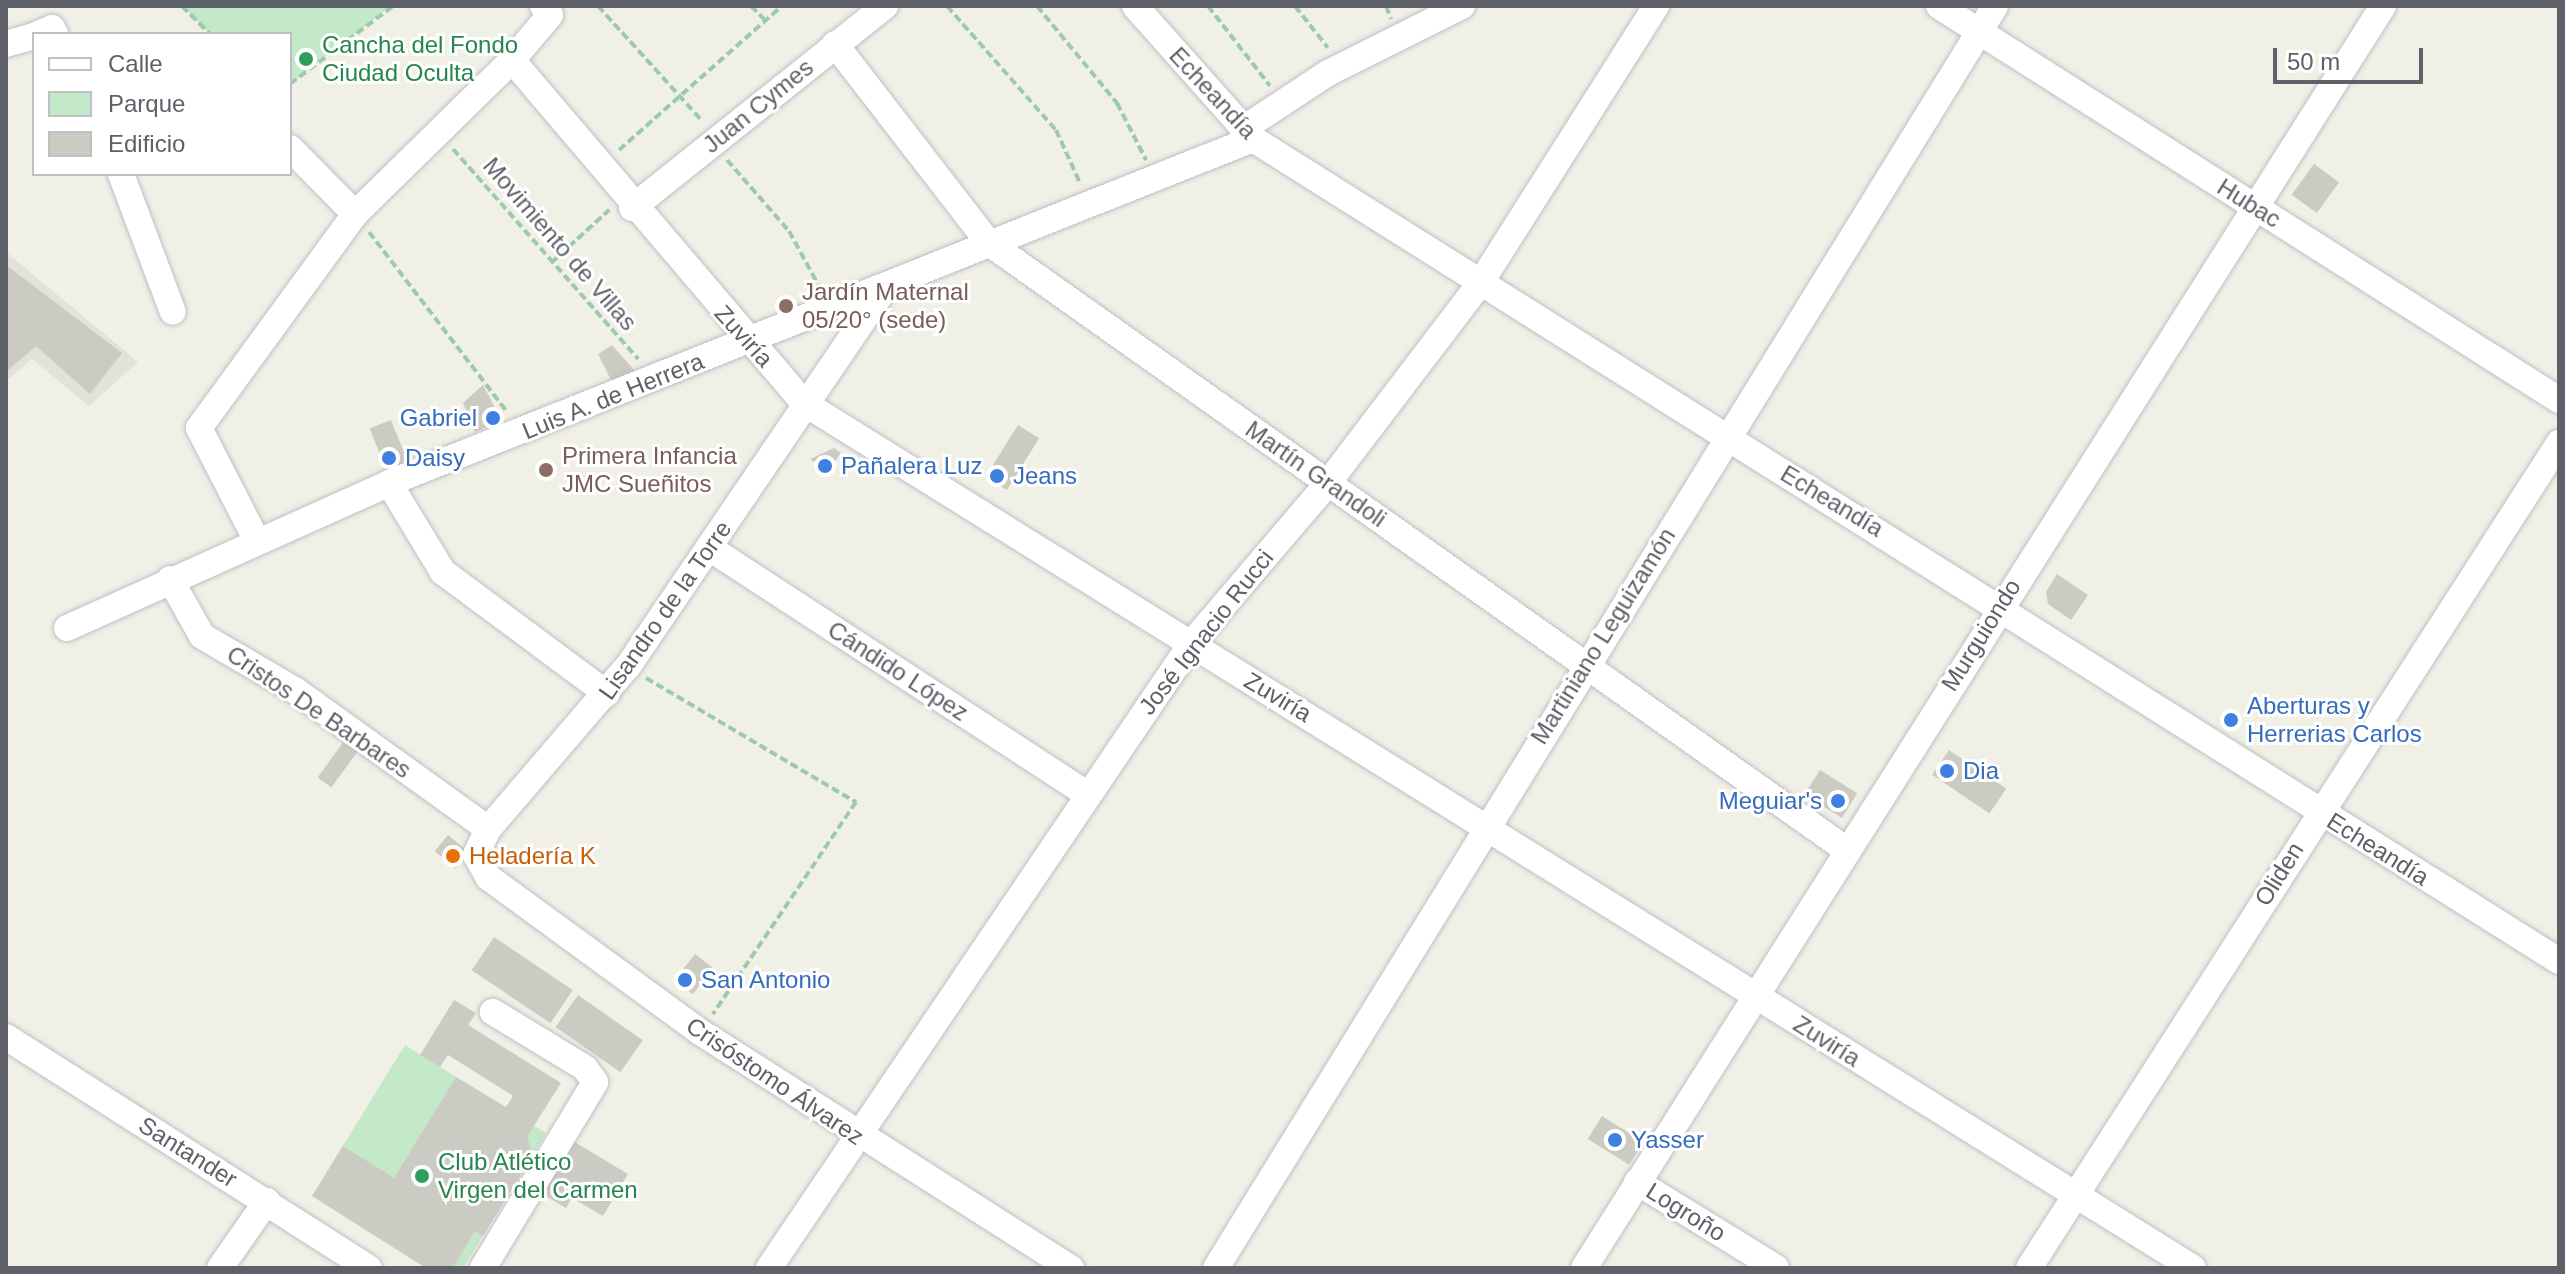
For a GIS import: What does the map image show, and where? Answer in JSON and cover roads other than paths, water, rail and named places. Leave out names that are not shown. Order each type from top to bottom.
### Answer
[{"type":"street","points":[[257,541],[199,428],[355,214],[512,60],[550,15],[543,6]]},
{"type":"street","name":"Juan Cymes","points":[[628,203],[715,141],[885,6]]},
{"type":"street","name":"Echeandía","points":[[1135,6],[1248,134],[1728,439],[2000,603],[2319,812],[2559,961]]},
{"type":"street","name":"Luis A. de Herrera","points":[[67,628],[389,483],[883,291],[989,243],[1154,177],[1248,134],[1283,102],[1342,65],[1462,6]]},
{"type":"street","name":"José Ignacio Rucci","points":[[769,1268],[1085,793],[1191,644],[1328,483],[1481,282],[1656,6]]},
{"type":"street","name":"Hubac","points":[[1939,6],[2559,400]]},
{"type":"street","name":"Martiniano Leguizamón","points":[[1216,1268],[1485,824],[1728,439],[1995,6]]},
{"type":"street","name":"Murguiondo","points":[[1584,1268],[1848,851],[2000,603],[2383,6]]},
{"type":"street","points":[[6,44],[32,36]]},
{"type":"street","name":"Martín Grandoli","points":[[835,44],[989,243],[1848,851]]},
{"type":"street","name":"Zuviría","points":[[512,60],[628,203],[804,403],[1485,824],[1755,997],[2193,1268]]},
{"type":"street","points":[[292,150],[355,214]]},
{"type":"street","points":[[122,176],[173,312]]},
{"type":"street","name":"Lisandro de la Torre","points":[[488,829],[607,694],[627,667],[711,549],[804,403],[883,291]]},
{"type":"street","name":"Oliden","points":[[2029,1268],[2319,812],[2559,443]]},
{"type":"street","points":[[389,483],[443,572],[607,694]]},
{"type":"street","name":"Cándido López","points":[[711,549],[1085,793]]},
{"type":"street","name":"Cristos De Barbares","points":[[170,579],[202,636],[296,691],[488,829]]},
{"type":"street","name":"Crisóstomo Álvarez","points":[[488,829],[476,855],[489,878],[700,1032],[855,1136],[1071,1268]]},
{"type":"street","points":[[483,1268],[595,1082],[585,1068],[493,1012]]},
{"type":"street","name":"Santander","points":[[6,1037],[369,1268]]},
{"type":"street","name":"Logroño","points":[[1637,1182],[1776,1268]]},
{"type":"street","points":[[220,1268],[267,1201]]},
{"type":"place","name":"Cancha del Fondo Ciudad Oculta","points":[[306,59]]},
{"type":"place","name":"Jardín Maternal 05/20° (sede)","points":[[786,306]]},
{"type":"place","name":"Gabriel","points":[[493,418]]},
{"type":"place","name":"Daisy","points":[[389,458]]},
{"type":"place","name":"Pañalera Luz","points":[[825,466]]},
{"type":"place","name":"Primera Infancia JMC Sueñitos","points":[[546,470]]},
{"type":"place","name":"Jeans","points":[[997,476]]},
{"type":"place","name":"Aberturas y Herrerias Carlos","points":[[2231,720]]},
{"type":"place","name":"Dia","points":[[1947,771]]},
{"type":"place","name":"Meguiar's","points":[[1838,801]]},
{"type":"place","name":"Heladería K","points":[[453,856]]},
{"type":"place","name":"San Antonio","points":[[685,980]]},
{"type":"place","name":"Yasser","points":[[1615,1140]]},
{"type":"place","name":"Club Atlético Virgen del Carmen","points":[[422,1176]]}]
